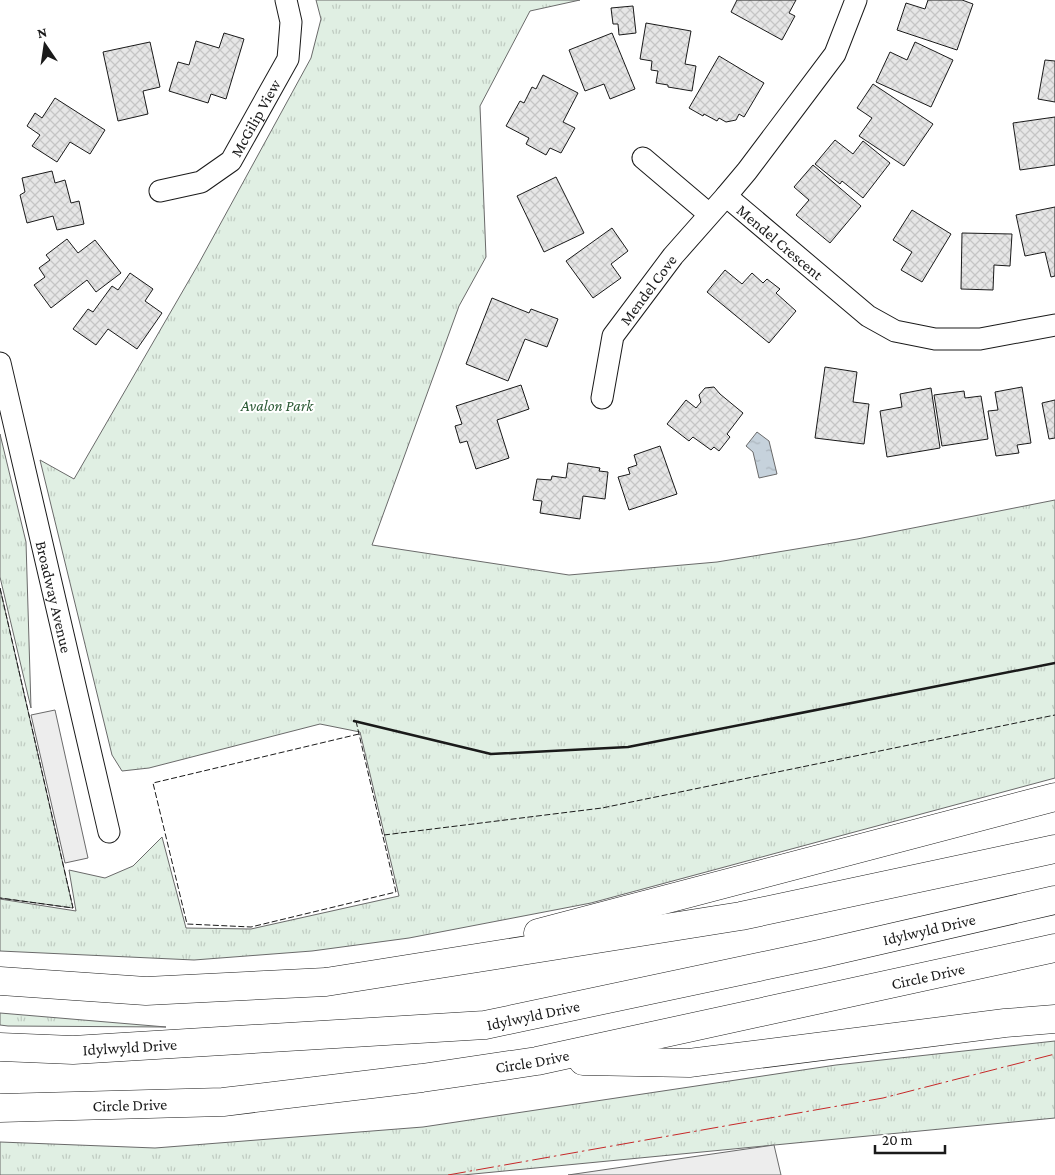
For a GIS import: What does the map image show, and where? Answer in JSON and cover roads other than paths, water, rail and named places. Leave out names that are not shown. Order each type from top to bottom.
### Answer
[{"type":"highway","points":[[424,966],[548,930],[1055,797]]},
{"type":"highway","points":[[0,981],[146,991],[326,982],[741,916],[1055,850]]},
{"type":"highway","name":"Idylwyld Drive","points":[[0,1047],[73,1050],[485,1025],[820,954],[1055,900]]},
{"type":"highway","name":"Circle Drive","points":[[0,1108],[224,1102],[422,1078],[537,1060],[1055,948]]},
{"type":"highway","points":[[537,1060],[689,1063],[1005,1023],[1055,1019]]},
{"type":"street","name":"McGilip View","points":[[160,191],[201,182],[231,161],[288,59],[290,22],[286,0]]},
{"type":"street","name":"Mendel Crescent","points":[[856,0],[835,54],[726,196],[868,316],[895,331],[935,339],[980,339],[1055,325]]},
{"type":"street","points":[[643,158],[708,214]]},
{"type":"street","name":"Mendel Cove","points":[[602,398],[612,336],[673,256],[708,214],[726,196]]},
{"type":"street","name":"Broadway Avenue","points":[[0,363],[109,832]]},
{"type":"water","points":[[757,432],[769,441],[777,474],[759,478],[753,452],[746,446]]},
{"type":"park label","name":"Avalon Park","points":[[277,405]]}]
